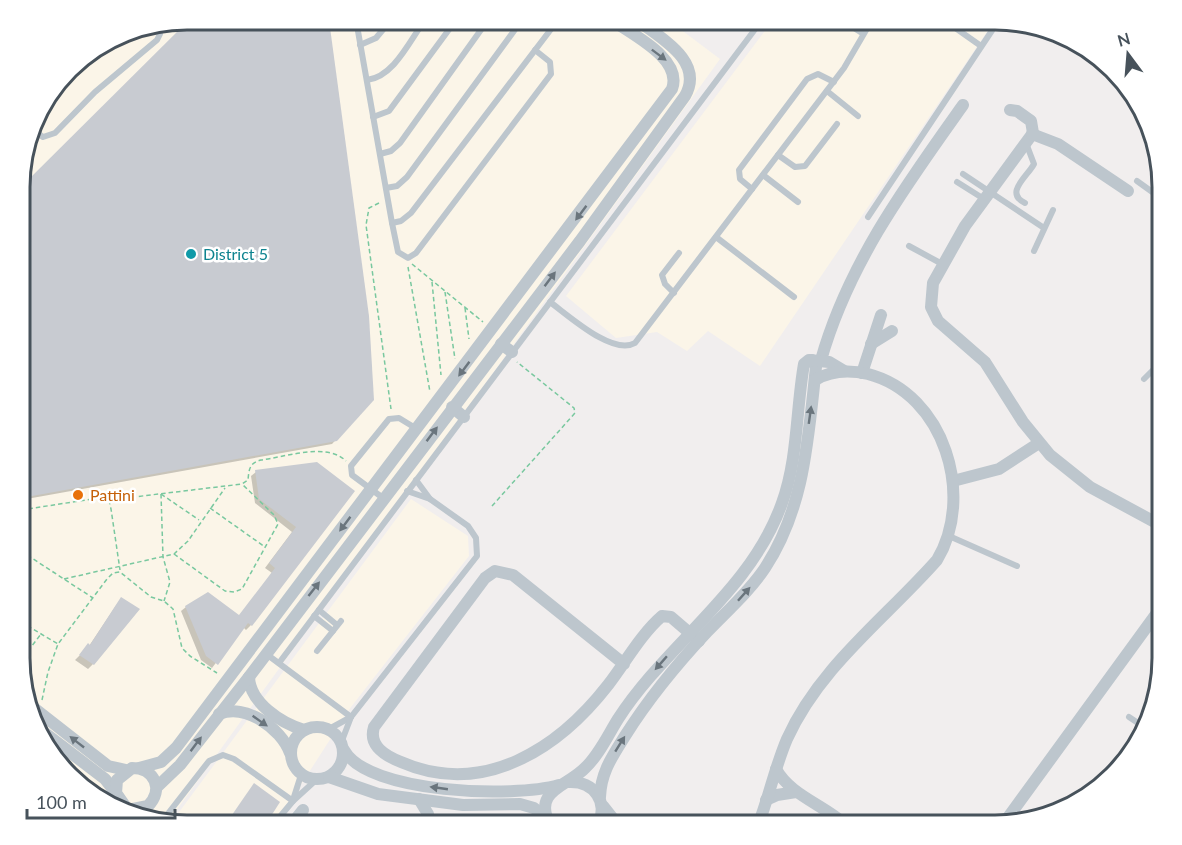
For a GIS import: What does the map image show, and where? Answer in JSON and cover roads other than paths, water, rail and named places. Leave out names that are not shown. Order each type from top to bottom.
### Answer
[{"type":"street","points":[[41,714],[108,766],[126,770],[155,765],[171,753],[567,232],[674,84],[674,72],[666,59],[626,30]]},
{"type":"street","points":[[140,808],[148,806],[153,801],[157,788],[180,765],[249,677],[580,241],[674,111],[690,85],[690,72],[685,60],[649,30]]},
{"type":"street","points":[[599,815],[604,769],[631,726],[660,686],[741,598],[765,568],[795,508],[804,473],[816,360],[843,296],[874,237],[911,178],[963,105]]},
{"type":"street","points":[[1010,110],[1017,111],[1034,126],[1029,138],[986,196],[944,265],[931,292],[934,315],[985,362],[1036,439],[1063,466],[1090,487],[1152,521]]},
{"type":"street","points":[[1029,138],[1058,144],[1128,191]]},
{"type":"street","points":[[567,232],[580,241]]},
{"type":"street","points":[[862,373],[881,315]]},
{"type":"street","points":[[870,345],[892,331]]},
{"type":"street","points":[[501,344],[511,354]]},
{"type":"street","points":[[548,815],[547,799],[592,760],[639,690],[751,564],[782,504],[791,464],[804,364],[816,360],[844,371],[862,373],[891,384],[919,406],[941,440],[953,480],[954,511],[949,536],[937,560],[832,668],[797,720],[776,769],[761,815]]},
{"type":"street","points":[[815,380],[844,371]]},
{"type":"street","points":[[452,407],[464,417]]},
{"type":"street","points":[[953,480],[999,469],[1022,453],[1036,439]]},
{"type":"street","points":[[782,504],[795,508]]},
{"type":"street","points":[[329,546],[341,554]]},
{"type":"street","points":[[624,664],[513,575],[502,571],[490,574],[372,731],[373,740],[377,748],[404,764],[441,772],[483,771],[516,762],[547,746],[585,712],[624,664],[662,616],[671,617],[699,641]]},
{"type":"street","points":[[1010,814],[1152,620]]},
{"type":"street","points":[[249,677],[250,689],[256,699],[283,720],[304,730]]},
{"type":"street","points":[[219,714],[236,710],[248,713],[280,736],[290,753],[292,762],[302,775],[316,780],[329,777],[340,766],[343,748]]},
{"type":"street","points":[[290,753],[294,740],[304,730],[316,727],[329,729],[350,759],[398,781],[467,792],[531,790],[564,783],[587,784],[611,815]]},
{"type":"street","points":[[53,739],[105,779],[121,800]]},
{"type":"street","points":[[139,768],[152,775],[157,788]]},
{"type":"street","points":[[362,789],[370,769]]},
{"type":"street","points":[[776,769],[783,781],[796,792],[833,815]]},
{"type":"street","points":[[116,793],[117,780],[126,770]]},
{"type":"street","points":[[483,771],[490,791]]},
{"type":"street","points":[[467,772],[470,780],[467,792]]},
{"type":"street","points":[[329,777],[362,789],[446,803],[520,804],[534,808],[541,815]]},
{"type":"street","points":[[394,795],[398,781]]},
{"type":"street","points":[[766,800],[777,795],[796,792]]},
{"type":"street","points":[[419,799],[426,815]]},
{"type":"street","points":[[436,815],[446,803]]},
{"type":"street","points":[[299,815],[303,810]]},
{"type":"lane","points":[[358,30],[392,223],[400,254],[411,257],[551,74],[550,62],[535,50]]},
{"type":"lane","points":[[360,45],[376,38],[383,30]]},
{"type":"lane","points":[[367,80],[378,78],[388,70],[418,30]]},
{"type":"lane","points":[[373,117],[389,111],[449,30]]},
{"type":"lane","points":[[380,154],[391,151],[400,143],[481,30]]},
{"type":"lane","points":[[386,189],[397,186],[407,177],[515,30]]},
{"type":"lane","points":[[392,223],[411,213],[550,30]]},
{"type":"lane","points":[[279,663],[754,30]]},
{"type":"lane","points":[[857,30],[862,33]]},
{"type":"lane","points":[[550,302],[611,345],[626,347],[639,339],[834,82],[852,56],[864,30]]},
{"type":"lane","points":[[958,30],[981,46]]},
{"type":"lane","points":[[868,217],[992,30]]},
{"type":"lane","points":[[39,134],[47,137],[56,133],[94,92],[157,40],[160,32]]},
{"type":"lane","points":[[752,189],[740,179],[739,170],[807,79],[818,74],[834,82]]},
{"type":"lane","points":[[827,91],[858,116]]},
{"type":"lane","points":[[778,155],[795,167],[805,166],[837,124]]},
{"type":"lane","points":[[1025,203],[1018,200],[1015,194],[1017,187],[1034,164],[1029,138]]},
{"type":"lane","points":[[963,174],[986,196]]},
{"type":"lane","points":[[763,175],[798,202]]},
{"type":"lane","points":[[1137,181],[1152,192]]},
{"type":"lane","points":[[957,182],[1044,228]]},
{"type":"lane","points":[[1034,251],[1053,210]]},
{"type":"lane","points":[[716,237],[794,297]]},
{"type":"lane","points":[[909,246],[944,265]]},
{"type":"lane","points":[[674,293],[665,284],[662,275],[678,253]]},
{"type":"lane","points":[[1144,380],[1152,372]]},
{"type":"lane","points":[[383,498],[352,475],[351,466],[392,417],[399,418],[417,430]]},
{"type":"lane","points":[[416,480],[430,499]]},
{"type":"lane","points":[[343,748],[343,738],[351,717],[477,556],[476,538],[468,526],[430,499],[407,491]]},
{"type":"lane","points":[[949,536],[1017,567]]},
{"type":"lane","points":[[318,610],[337,625]]},
{"type":"lane","points":[[314,616],[337,625]]},
{"type":"lane","points":[[317,651],[337,625]]},
{"type":"lane","points":[[265,653],[351,717]]},
{"type":"lane","points":[[329,729],[351,717]]},
{"type":"lane","points":[[1129,717],[1138,723]]},
{"type":"lane","points":[[168,814],[209,760],[218,756],[234,759],[293,801]]},
{"type":"lane","points":[[293,801],[302,775]]},
{"type":"lane","points":[[281,815],[316,780]]},
{"type":"place","name":"District 5","points":[[191,254]]},
{"type":"place","name":"Pattini","points":[[78,495]]}]
